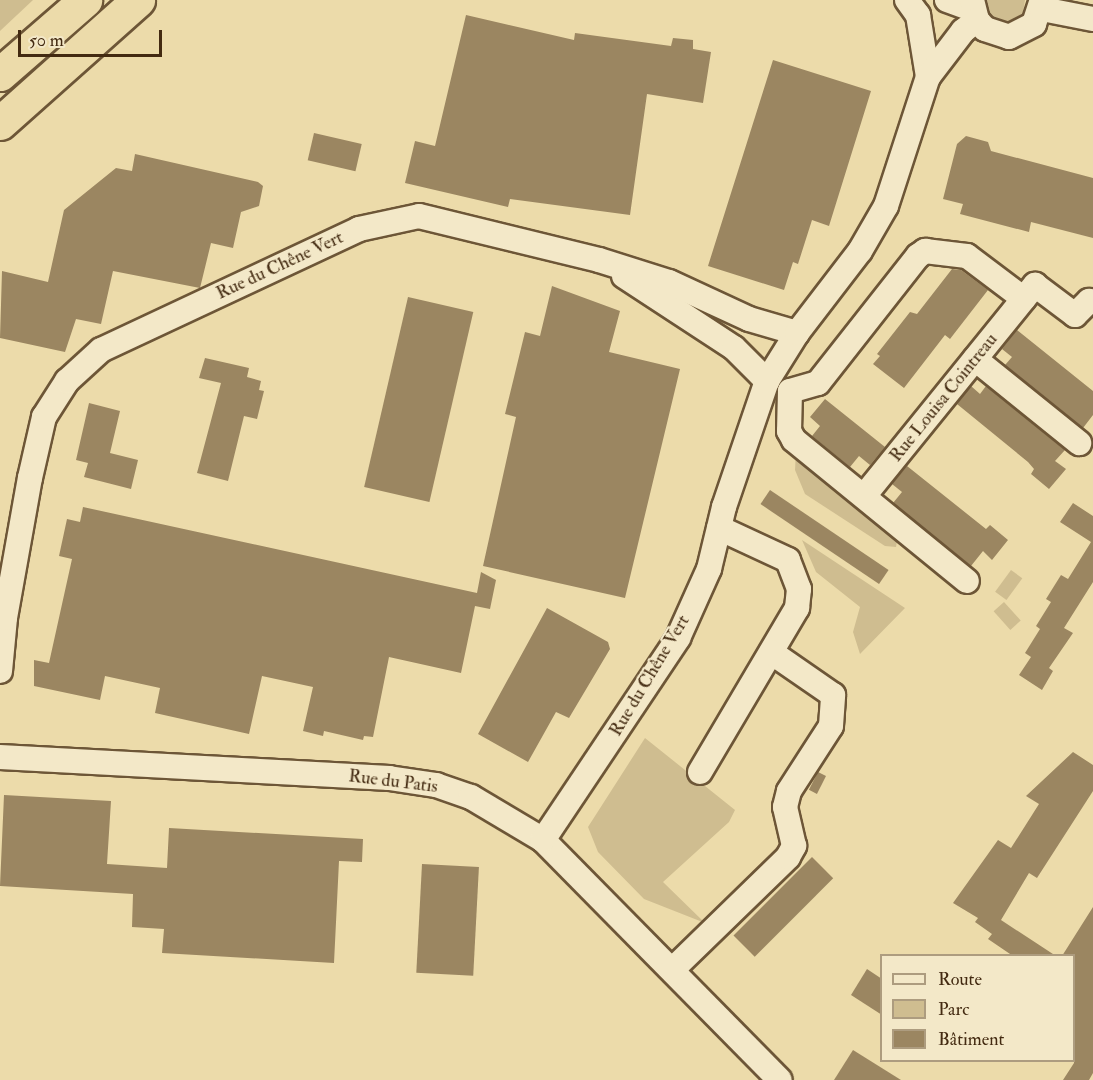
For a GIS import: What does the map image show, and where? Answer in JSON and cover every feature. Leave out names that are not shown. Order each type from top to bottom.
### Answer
[{"type":"highway","points":[[0,74],[85,0]]},
{"type":"highway","points":[[0,123],[138,0]]},
{"type":"street","name":"Rue du Chêne Vert","points":[[908,0],[918,15],[928,76]]},
{"type":"street","points":[[947,0],[974,10],[997,35]]},
{"type":"street","points":[[954,44],[997,35],[1020,34],[1034,24],[1042,5],[1093,19]]},
{"type":"street","name":"Rue du Chêne Vert","points":[[543,840],[678,638],[709,569],[719,528],[768,379],[797,333],[860,251],[886,206],[928,76],[954,44],[974,10]]},
{"type":"street","name":"Rue du Chêne Vert","points":[[0,671],[5,618],[44,417],[67,381],[101,350],[359,229],[418,216],[600,260],[669,282],[749,319],[797,333]]},
{"type":"street","points":[[600,260],[734,348],[768,379],[790,392],[818,383],[918,256],[926,251],[967,256],[1024,299],[1035,285],[1075,315],[1089,301],[1093,302]]},
{"type":"street","name":"Rue Louisa Cointreau","points":[[864,496],[1024,299]]},
{"type":"street","points":[[975,359],[1079,443]]},
{"type":"street","points":[[790,392],[789,431],[794,440],[967,581]]},
{"type":"street","points":[[700,772],[797,608],[799,590],[796,573],[788,560],[765,552],[719,528]]},
{"type":"street","points":[[672,970],[788,857],[794,846],[785,807],[789,791],[831,726],[835,713],[833,695],[771,652]]},
{"type":"street","name":"Rue du Patis","points":[[0,757],[389,778],[436,785],[471,797],[543,840],[780,1080]]},
{"type":"green space","points":[[0,0],[33,0],[0,31]]},
{"type":"green space","points":[[987,0],[1025,0],[1023,13],[1010,22],[997,20],[988,10]]},
{"type":"green space","points":[[796,452],[898,535],[896,547],[885,546],[805,494],[795,470]]},
{"type":"green space","points":[[802,540],[905,608],[860,654],[853,632],[860,607],[816,572]]},
{"type":"green space","points":[[1011,570],[1022,578],[1006,600],[995,592]]},
{"type":"green space","points":[[1004,602],[1021,621],[1010,630],[994,611]]},
{"type":"green space","points":[[645,738],[735,810],[729,822],[663,882],[705,923],[644,899],[598,852],[588,827]]},
{"type":"building","points":[[466,15],[574,40],[575,33],[671,46],[673,38],[693,40],[693,49],[711,52],[703,103],[647,94],[630,215],[510,199],[508,207],[405,183],[415,141],[435,146]]},
{"type":"building","points":[[773,60],[871,91],[829,226],[812,220],[798,264],[793,262],[784,290],[708,266]]},
{"type":"building","points":[[314,133],[362,144],[355,171],[308,160]]},
{"type":"building","points":[[966,136],[988,142],[991,151],[1093,178],[1093,238],[1031,222],[1029,232],[960,214],[963,204],[943,199],[957,144]]},
{"type":"building","points":[[135,154],[258,182],[263,186],[259,206],[241,212],[233,248],[211,243],[200,288],[113,271],[101,324],[76,319],[65,352],[0,338],[2,271],[48,282],[64,210],[116,168],[132,171]]},
{"type":"building","points":[[952,269],[961,270],[988,290],[950,339],[945,335],[904,388],[873,364],[880,356],[877,354],[910,312],[917,314]]},
{"type":"building","points":[[552,286],[620,311],[609,352],[680,369],[625,598],[483,566],[516,417],[505,414],[525,332],[540,336]]},
{"type":"building","points":[[408,297],[473,312],[429,502],[364,487]]},
{"type":"building","points":[[1017,330],[1093,391],[1093,415],[1083,428],[1005,365],[1012,357],[1002,349]]},
{"type":"building","points":[[205,358],[249,368],[247,377],[261,381],[259,390],[264,391],[257,419],[244,416],[228,481],[197,473],[221,383],[199,378]]},
{"type":"building","points":[[971,386],[980,394],[986,386],[1065,450],[1055,461],[1066,469],[1049,489],[1031,474],[1034,469],[1028,462],[957,404]]},
{"type":"building","points":[[825,399],[885,447],[870,465],[859,456],[850,467],[812,436],[820,426],[810,417]]},
{"type":"building","points":[[89,403],[120,411],[110,453],[138,460],[131,489],[84,477],[88,463],[76,460]]},
{"type":"building","points":[[907,466],[986,529],[990,525],[1008,540],[992,560],[983,551],[971,566],[893,503],[902,492],[892,484]]},
{"type":"building","points":[[770,490],[889,570],[879,584],[760,504]]},
{"type":"building","points":[[1073,503],[1093,516],[1093,582],[1064,628],[1073,633],[1049,668],[1053,671],[1042,690],[1019,675],[1031,657],[1025,653],[1040,629],[1036,626],[1051,602],[1046,599],[1061,575],[1068,579],[1091,542],[1060,522]]},
{"type":"building","points":[[83,507],[477,593],[481,572],[496,580],[490,609],[475,606],[461,673],[389,657],[373,737],[364,736],[363,740],[324,731],[323,736],[303,731],[313,687],[262,676],[249,734],[155,713],[160,688],[105,676],[100,700],[34,686],[34,660],[49,663],[72,559],[59,556],[67,519],[80,522]]},
{"type":"building","points":[[547,608],[608,642],[610,649],[569,718],[556,712],[528,762],[478,734]]},
{"type":"building","points":[[1073,752],[1093,765],[1093,791],[1037,878],[1029,873],[1001,920],[1053,954],[1010,954],[988,939],[992,934],[975,922],[978,918],[953,903],[998,840],[1011,848],[1039,804],[1026,796]]},
{"type":"building","points":[[818,772],[826,776],[817,794],[809,790]]},
{"type":"building","points":[[4,795],[111,801],[107,864],[167,868],[169,828],[363,839],[362,862],[339,861],[334,963],[162,953],[164,929],[132,927],[133,894],[0,886]]},
{"type":"building","points":[[812,857],[833,878],[755,957],[734,935]]},
{"type":"building","points":[[422,864],[479,867],[473,976],[416,973]]},
{"type":"building","points":[[1093,907],[1093,1073],[1089,1080],[1063,1080],[1075,1062],[1075,954],[1063,954]]},
{"type":"building","points":[[867,969],[880,978],[880,1014],[851,995]]},
{"type":"building","points":[[853,1050],[901,1080],[834,1080]]}]
